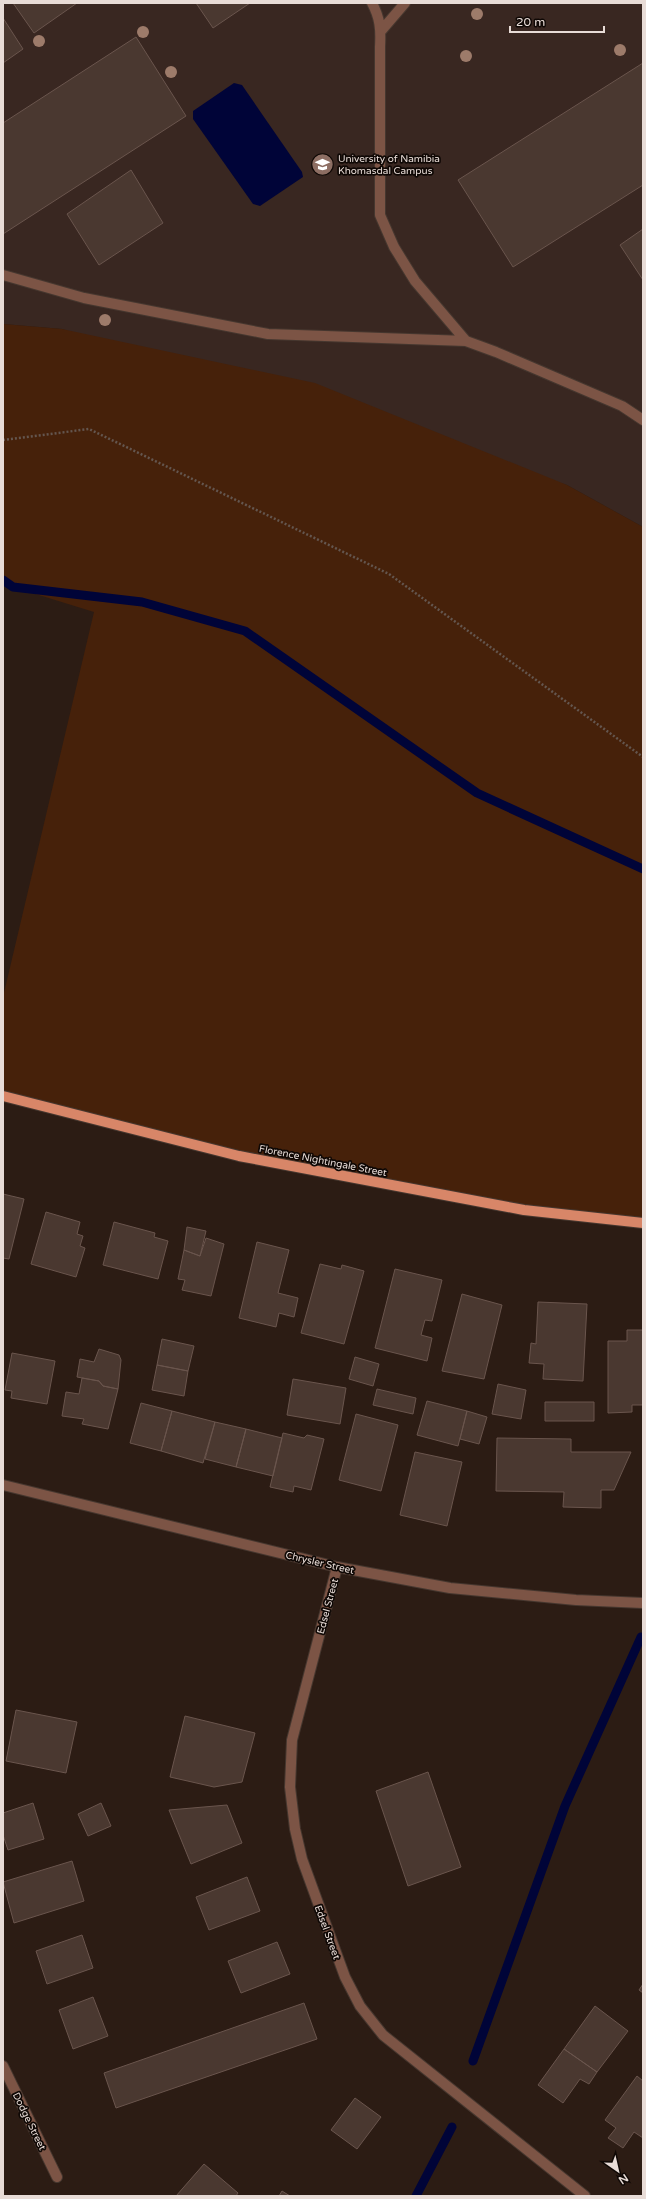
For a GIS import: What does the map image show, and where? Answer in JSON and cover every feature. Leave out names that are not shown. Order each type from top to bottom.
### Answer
[{"type":"main road","name":"Florence Nightingale Street","points":[[3,1096],[239,1156],[524,1210],[643,1223]]},
{"type":"street","points":[[372,3],[379,17],[381,31],[380,215],[394,247],[415,281],[466,341]]},
{"type":"street","points":[[381,31],[405,3]]},
{"type":"street","points":[[3,275],[84,298],[268,334],[466,341],[496,352],[622,406],[643,420]]},
{"type":"street","name":"Chrysler Street","points":[[3,1485],[337,1567],[450,1588],[576,1600],[643,1603]]},
{"type":"street","name":"Edsel Street","points":[[337,1567],[292,1740],[290,1787],[295,1829],[302,1859],[345,1977],[360,2006],[383,2035],[585,2196]]},
{"type":"street","name":"Dodge Street","points":[[3,2066],[57,2177]]},
{"type":"path","points":[[3,440],[89,429],[389,574],[643,757]]},
{"type":"shaded area","name":"University of Namibia Khomasdal Campus","points":[[3,3],[643,3],[643,527],[567,485],[62,329],[3,324]]},
{"type":"shaded area","points":[[234,83],[242,85],[302,172],[303,177],[260,206],[253,204],[193,119],[193,111]]},
{"type":"shaded area","points":[[3,324],[62,329],[315,383],[567,485],[643,527],[643,1223],[524,1210],[239,1156],[3,1096],[3,997],[94,612],[13,587],[3,580]]},
{"type":"building","points":[[13,3],[77,3],[34,33]]},
{"type":"building","points":[[196,3],[250,3],[213,28]]},
{"type":"building","points":[[3,18],[23,49],[3,63]]},
{"type":"building","points":[[136,37],[186,116],[3,234],[3,123]]},
{"type":"building","points":[[643,63],[643,185],[513,267],[458,180]]},
{"type":"building","points":[[131,170],[163,223],[99,265],[67,214]]},
{"type":"building","points":[[643,229],[643,280],[620,245]]},
{"type":"building","points":[[3,1194],[24,1199],[9,1259],[3,1258]]},
{"type":"building","points":[[46,1212],[80,1222],[77,1234],[83,1236],[80,1246],[85,1248],[76,1277],[31,1264]]},
{"type":"building","points":[[114,1222],[155,1233],[154,1237],[168,1241],[158,1279],[103,1265]]},
{"type":"building","points":[[187,1227],[206,1231],[200,1256],[184,1250]]},
{"type":"building","points":[[206,1238],[224,1244],[211,1296],[182,1290],[185,1280],[178,1279],[184,1250],[200,1256]]},
{"type":"building","points":[[257,1242],[289,1250],[278,1293],[298,1298],[294,1317],[279,1313],[276,1327],[239,1318]]},
{"type":"building","points":[[320,1264],[341,1269],[342,1265],[364,1271],[344,1344],[301,1333]]},
{"type":"building","points":[[395,1269],[442,1280],[432,1321],[425,1320],[421,1335],[432,1338],[427,1361],[375,1348]]},
{"type":"building","points":[[462,1294],[502,1305],[484,1379],[442,1371]]},
{"type":"building","points":[[538,1302],[587,1304],[583,1381],[543,1379],[544,1364],[529,1363],[531,1343],[536,1344]]},
{"type":"building","points":[[627,1330],[643,1330],[643,1405],[632,1405],[632,1412],[608,1413],[608,1341],[627,1341]]},
{"type":"building","points":[[162,1339],[194,1346],[188,1371],[157,1365]]},
{"type":"building","points":[[99,1349],[119,1355],[121,1360],[118,1389],[103,1386],[99,1381],[77,1377],[80,1359],[94,1362]]},
{"type":"building","points":[[12,1353],[55,1361],[47,1404],[11,1398],[12,1391],[5,1390]]},
{"type":"building","points":[[355,1357],[379,1364],[373,1386],[349,1379]]},
{"type":"building","points":[[157,1365],[188,1371],[184,1396],[152,1390]]},
{"type":"building","points":[[82,1378],[99,1381],[103,1386],[118,1389],[108,1429],[82,1424],[84,1419],[62,1416],[66,1392],[79,1394]]},
{"type":"building","points":[[293,1379],[346,1388],[340,1424],[287,1415]]},
{"type":"building","points":[[498,1384],[526,1390],[521,1419],[492,1414]]},
{"type":"building","points":[[377,1389],[416,1398],[413,1414],[373,1405]]},
{"type":"building","points":[[427,1401],[467,1411],[458,1446],[417,1435]]},
{"type":"building","points":[[545,1402],[594,1402],[594,1421],[545,1421]]},
{"type":"building","points":[[141,1403],[172,1411],[161,1451],[130,1443]]},
{"type":"building","points":[[172,1411],[215,1422],[203,1463],[161,1451]]},
{"type":"building","points":[[467,1411],[487,1417],[479,1444],[460,1439]]},
{"type":"building","points":[[356,1414],[398,1425],[381,1491],[339,1480]]},
{"type":"building","points":[[215,1422],[246,1429],[236,1467],[205,1459]]},
{"type":"building","points":[[246,1429],[282,1438],[273,1476],[236,1467]]},
{"type":"building","points":[[283,1433],[304,1438],[307,1435],[324,1439],[311,1490],[294,1486],[293,1492],[270,1487]]},
{"type":"building","points":[[497,1438],[571,1439],[571,1452],[631,1452],[614,1490],[601,1490],[601,1508],[563,1507],[564,1492],[496,1491]]},
{"type":"building","points":[[415,1452],[462,1462],[447,1526],[400,1515]]},
{"type":"building","points":[[16,1710],[77,1722],[66,1773],[6,1761]]},
{"type":"building","points":[[185,1716],[255,1733],[242,1782],[214,1787],[170,1777]]},
{"type":"building","points":[[428,1772],[461,1867],[408,1886],[376,1791]]},
{"type":"building","points":[[33,1803],[44,1839],[8,1850],[3,1835],[3,1813]]},
{"type":"building","points":[[101,1803],[111,1826],[88,1836],[78,1814]]},
{"type":"building","points":[[227,1805],[242,1843],[191,1864],[169,1810]]},
{"type":"building","points":[[72,1861],[84,1901],[14,1923],[3,1882]]},
{"type":"building","points":[[247,1877],[260,1911],[209,1930],[196,1897]]},
{"type":"building","points":[[82,1935],[93,1968],[47,1984],[36,1951]]},
{"type":"building","points":[[277,1942],[290,1974],[241,1993],[228,1961]]},
{"type":"building","points":[[643,1984],[643,1993],[639,1990]]},
{"type":"building","points":[[93,1997],[108,2036],[73,2049],[59,2010]]},
{"type":"building","points":[[304,2003],[317,2039],[116,2108],[104,2073]]},
{"type":"building","points":[[595,2006],[628,2031],[597,2072],[564,2049]]},
{"type":"building","points":[[564,2049],[597,2072],[589,2084],[580,2079],[563,2103],[538,2085]]},
{"type":"building","points":[[637,2076],[643,2081],[643,2138],[634,2132],[623,2148],[608,2138],[616,2128],[605,2120]]},
{"type":"building","points":[[355,2098],[381,2117],[357,2149],[331,2130]]},
{"type":"building","points":[[204,2164],[238,2193],[236,2196],[176,2196]]},
{"type":"building","points":[[282,2191],[290,2196],[279,2196]]},
{"type":"waterway","points":[[3,580],[13,587],[142,602],[245,631],[477,793],[643,869]]},
{"type":"waterway","points":[[473,2061],[565,1806],[641,1637]]},
{"type":"waterway","points":[[416,2196],[452,2127]]},
{"type":"place","name":"University of Namibia Khomasdal Campus","points":[[323,164]]}]
